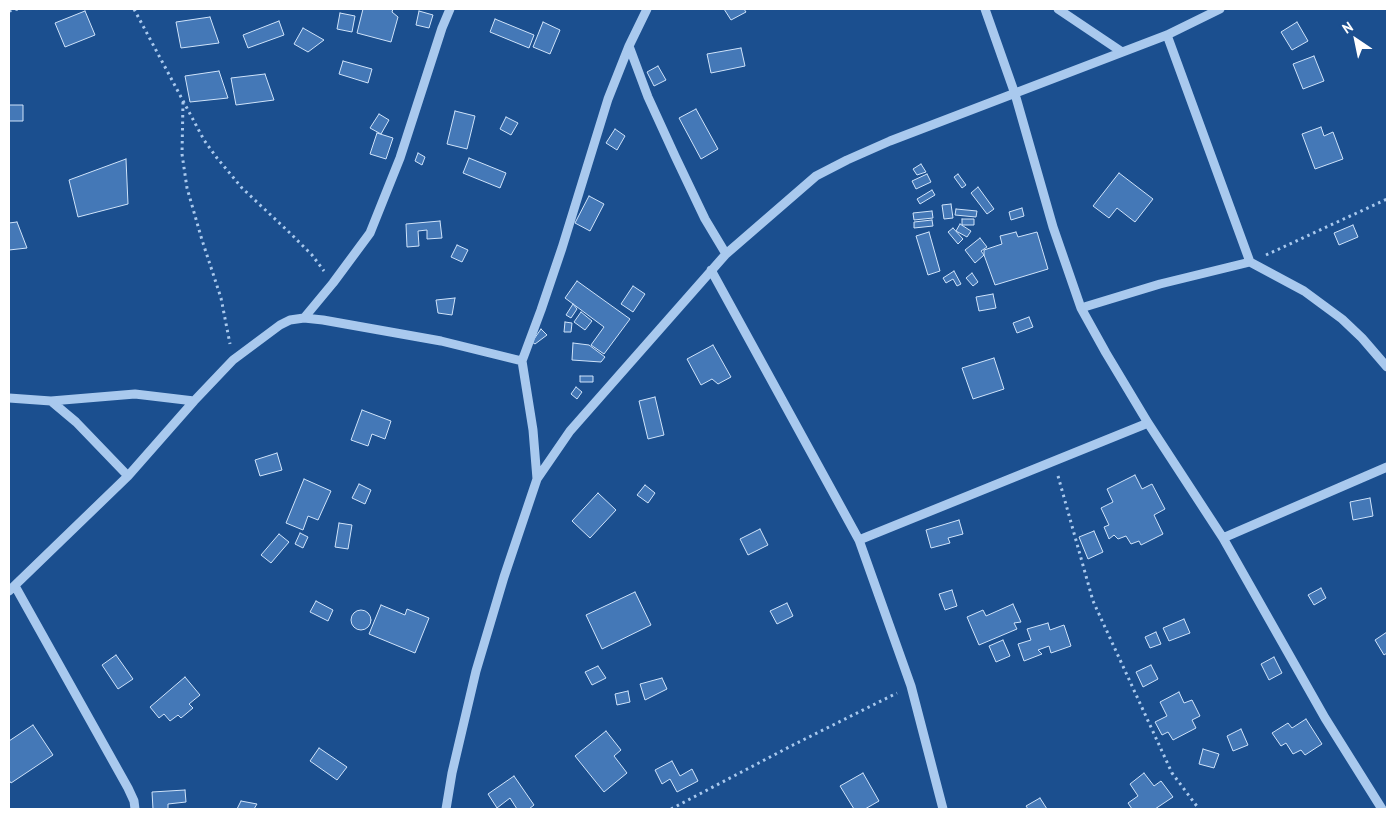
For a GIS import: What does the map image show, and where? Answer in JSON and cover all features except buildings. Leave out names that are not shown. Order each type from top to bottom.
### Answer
[{"type":"street","points":[[304,318],[370,233],[400,158],[442,28],[450,9]]},
{"type":"street","points":[[537,479],[533,430],[522,362],[562,248],[608,99],[646,9]]},
{"type":"street","points":[[984,9],[1015,94],[1053,228],[1081,308],[1148,423],[1223,538],[1325,718],[1382,809]]},
{"type":"street","points":[[1058,9],[1122,52]]},
{"type":"street","points":[[446,809],[452,773],[476,671],[504,577],[537,479],[570,430],[726,254],[816,176],[847,160],[890,141],[1167,35],[1220,9]]},
{"type":"street","points":[[1167,35],[1250,262],[1304,291],[1342,319],[1362,338],[1387,367]]},
{"type":"street","points":[[630,46],[648,97],[675,156],[705,219],[726,254]]},
{"type":"street","points":[[1081,308],[1160,284],[1250,262]]},
{"type":"street","points":[[711,270],[859,540],[911,686],[943,809]]},
{"type":"street","points":[[135,809],[134,801],[124,780],[12,588],[128,476],[233,360],[280,325],[290,320],[304,318],[323,320],[441,341],[522,362]]},
{"type":"street","points":[[9,398],[51,401],[135,394],[194,401]]},
{"type":"street","points":[[51,401],[76,422],[128,476]]},
{"type":"street","points":[[859,540],[1148,423]]},
{"type":"street","points":[[1223,538],[1387,467]]},
{"type":"path","points":[[9,11],[18,9]]},
{"type":"path","points":[[134,9],[204,140],[217,158],[242,188],[312,255],[333,283]]},
{"type":"path","points":[[183,101],[182,154],[187,188],[221,298],[233,360]]},
{"type":"path","points":[[1250,262],[1387,199]]},
{"type":"path","points":[[1054,461],[1093,601],[1172,773],[1199,809]]},
{"type":"path","points":[[671,809],[911,686]]}]
